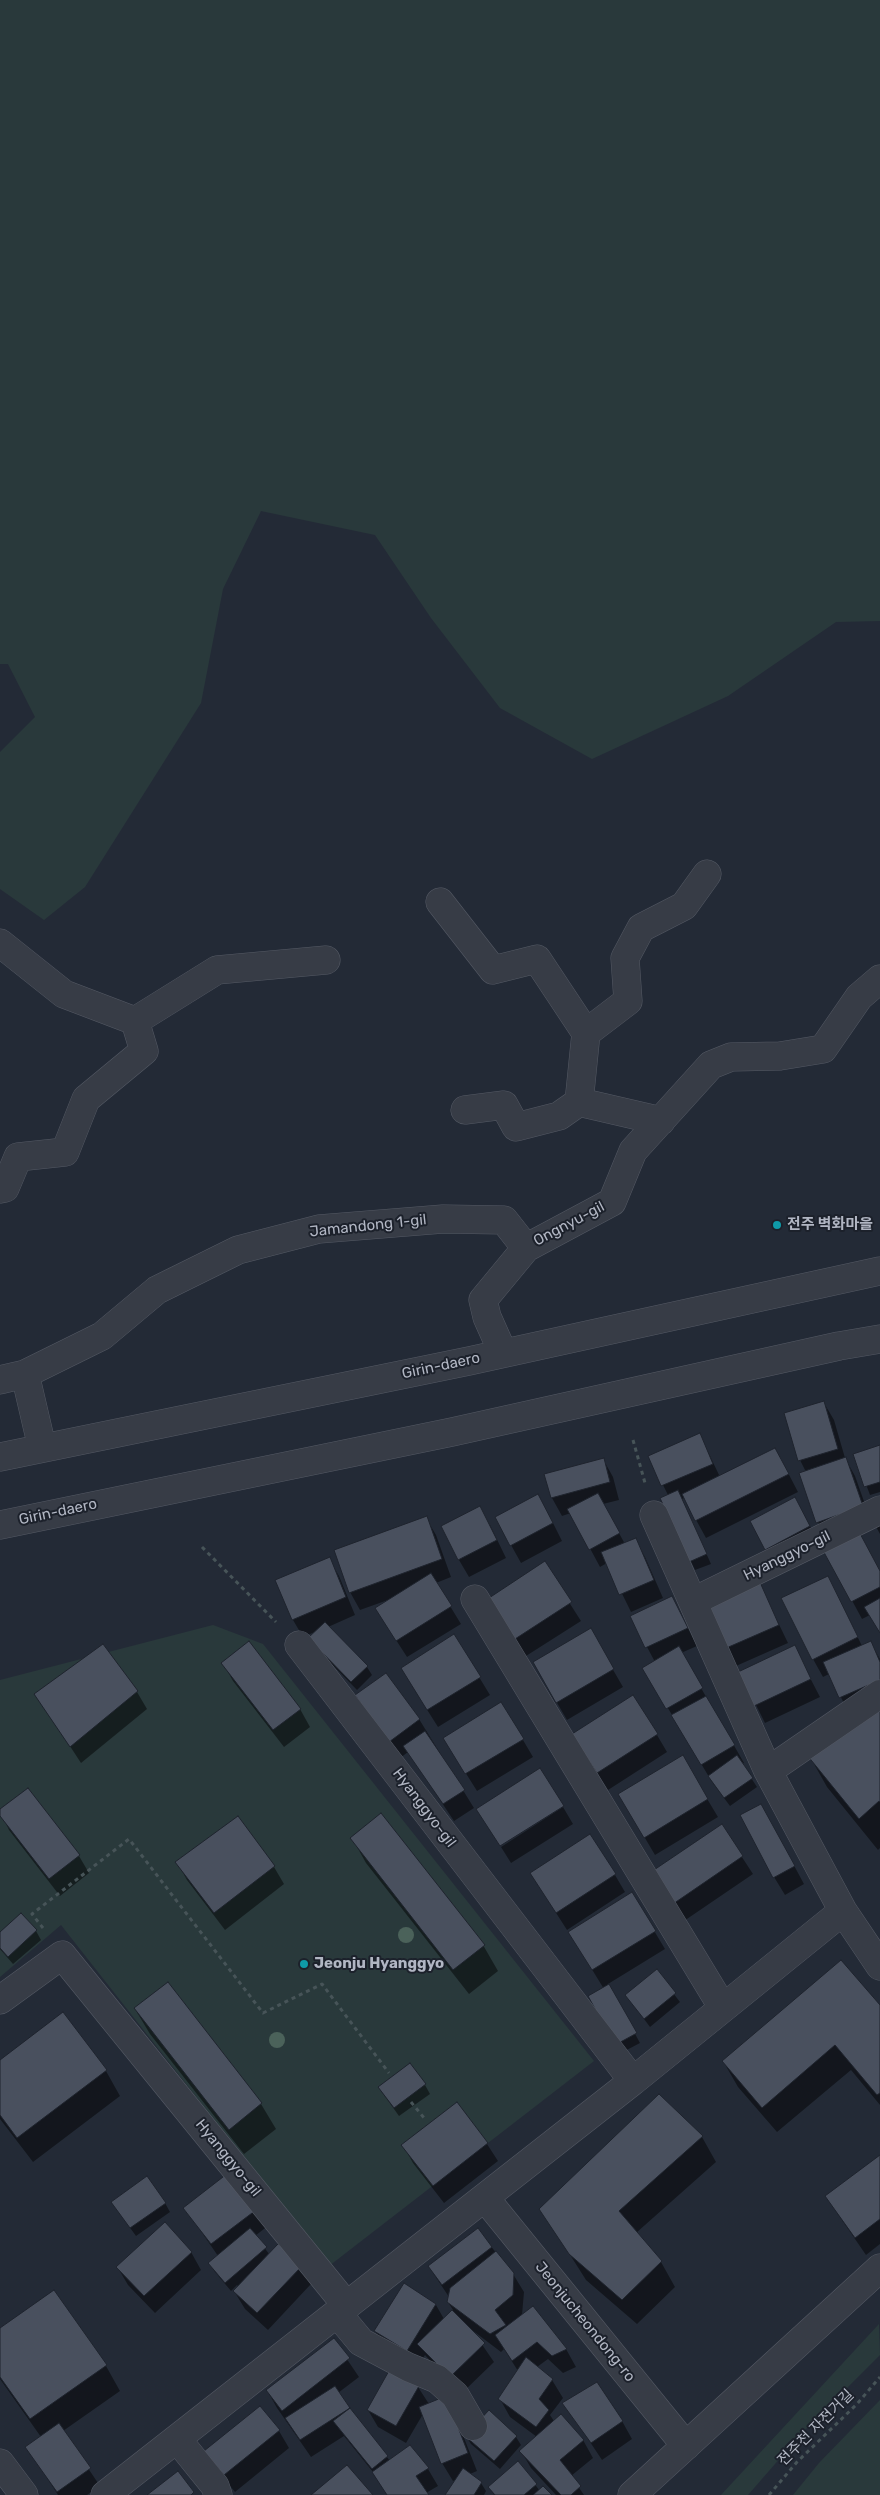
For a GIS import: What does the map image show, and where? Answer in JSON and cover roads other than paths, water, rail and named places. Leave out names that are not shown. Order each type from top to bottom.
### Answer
[{"type":"street","points":[[586,1033],[628,1001],[625,958],[641,928],[684,906],[707,874]]},
{"type":"street","points":[[440,902],[492,970],[537,959],[586,1033],[579,1102]]},
{"type":"street","points":[[0,943],[64,994],[135,1021]]},
{"type":"street","points":[[135,1021],[217,970],[326,960]]},
{"type":"street","name":"Ongnyu-gil","points":[[503,1353],[487,1317],[483,1300],[526,1248],[612,1202],[633,1151],[711,1065],[731,1057],[780,1056],[823,1049],[859,996],[880,979]]},
{"type":"street","points":[[0,1189],[5,1188],[18,1157],[65,1152],[86,1099],[144,1051],[135,1021]]},
{"type":"street","points":[[465,1110],[504,1105],[516,1127],[559,1116],[579,1102],[661,1120]]},
{"type":"street","name":"Jamandong 1-gil","points":[[42,1447],[12,1377],[102,1336],[157,1290],[238,1250],[319,1229],[443,1219],[504,1220],[526,1248]]},
{"type":"street","name":"Girin-daero","points":[[0,1457],[503,1353],[880,1271]]},
{"type":"street","name":"Girin-daero","points":[[0,1525],[452,1432],[839,1346],[880,1339]]},
{"type":"street","name":"Hyanggyo-gil","points":[[694,1601],[880,1510]]},
{"type":"street","points":[[654,1515],[694,1601],[768,1772],[843,1911],[880,1966]]},
{"type":"street","points":[[475,1598],[723,2008]]},
{"type":"street","name":"Hyanggyo-gil","points":[[300,1645],[633,2081]]},
{"type":"street","points":[[768,1772],[880,1694]]},
{"type":"street","points":[[105,2495],[633,2081],[843,1911]]},
{"type":"street","name":"Hyanggyo-gil","points":[[0,2000],[62,1955],[342,2309]]},
{"type":"street","name":"Jeonjucheondong-ro","points":[[484,2198],[686,2446]]},
{"type":"street","points":[[632,2495],[880,2268]]},
{"type":"street","points":[[342,2309],[361,2342],[437,2379],[455,2395],[473,2426]]},
{"type":"street","points":[[177,2439],[215,2486],[218,2495]]},
{"type":"street","points":[[0,2463],[24,2495]]},
{"type":"place","name":"전주 벽화마을","points":[[777,1225]]},
{"type":"place","name":"Jeonju Hyanggyo","points":[[304,1964]]}]
